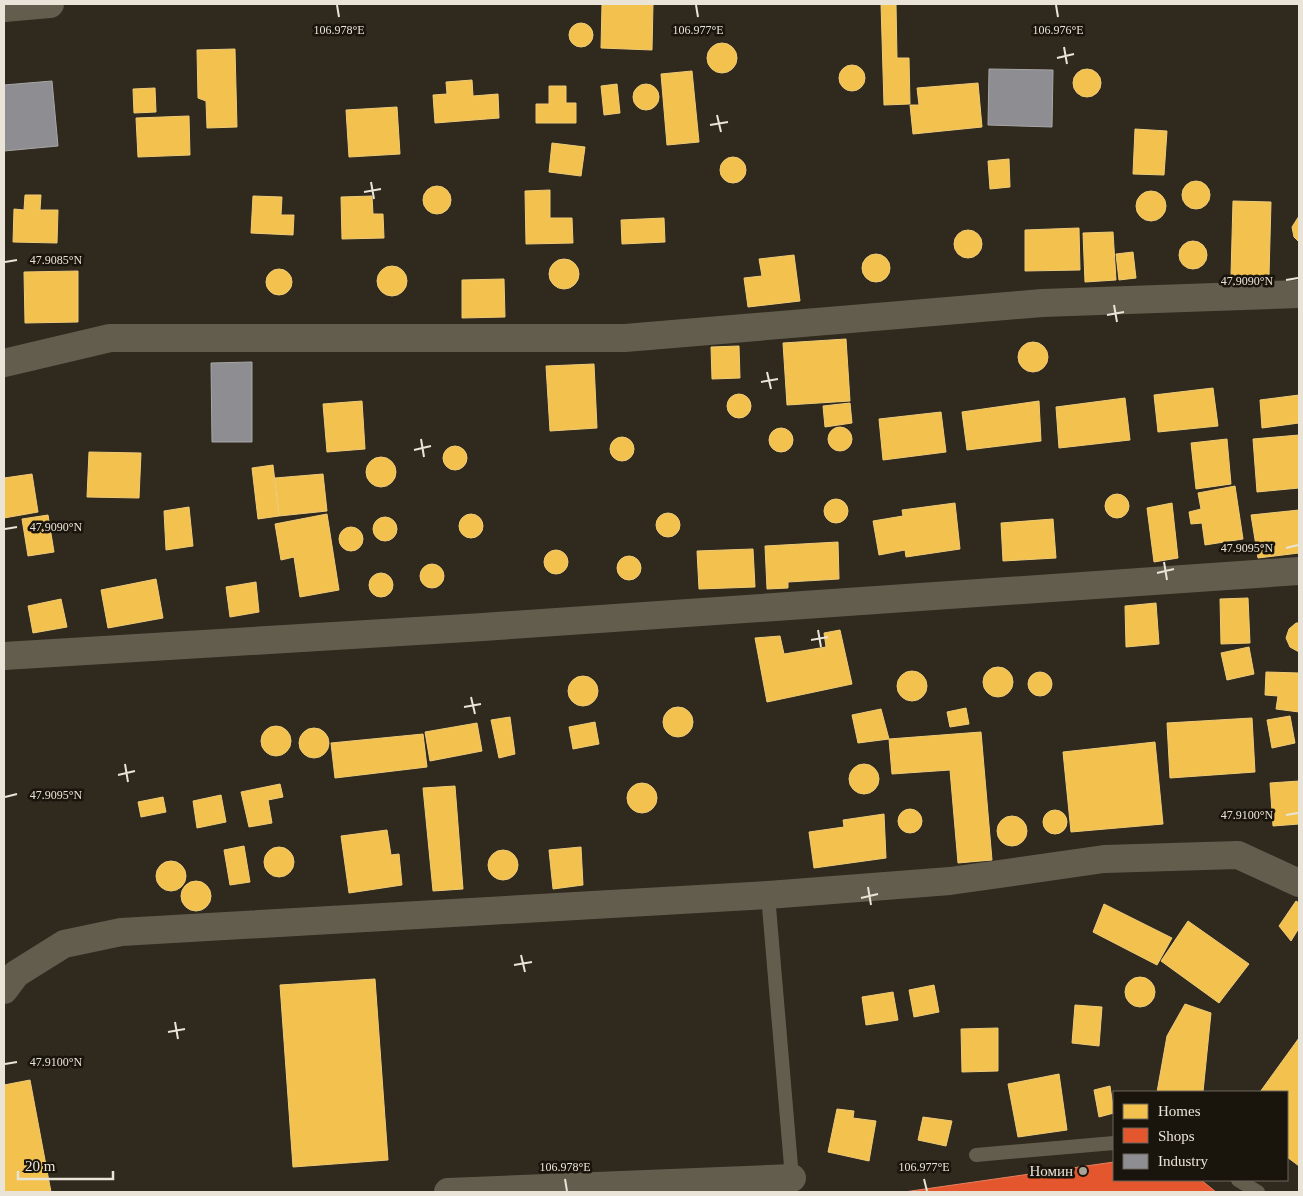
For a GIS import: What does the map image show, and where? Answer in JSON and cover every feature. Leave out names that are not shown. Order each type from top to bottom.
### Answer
[{"type":"street","points":[[4,8],[50,4]]},
{"type":"street","points":[[4,363],[110,338],[625,338],[1042,303],[1299,294]]},
{"type":"street","points":[[4,656],[483,627],[1299,571]]},
{"type":"street","points":[[4,990],[16,974],[64,944],[121,932],[768,895],[950,881],[1104,859],[1238,855],[1299,883]]},
{"type":"street","points":[[448,1192],[792,1178]]},
{"type":"lane","points":[[768,895],[792,1178]]},
{"type":"lane","points":[[976,1155],[1113,1143]]},
{"type":"lane","points":[[1240,1181],[1258,1192]]},
{"type":"building: Homes","points":[[602,4],[653,4],[652,50],[601,48]]},
{"type":"building: Homes","points":[[881,4],[896,4],[897,58],[909,58],[910,104],[884,105]]},
{"type":"building: Homes","points":[[581,23],[590,26],[593,35],[590,44],[581,47],[572,44],[569,35],[572,26]]},
{"type":"building: Homes","points":[[722,43],[728,44],[736,52],[736,64],[728,72],[722,73],[716,72],[708,64],[707,58],[708,52],[716,44]]},
{"type":"building: Homes","points":[[235,49],[237,127],[207,128],[206,101],[198,98],[197,50]]},
{"type":"building: Homes","points":[[852,65],[861,69],[865,78],[861,87],[852,91],[843,87],[839,78],[843,69]]},
{"type":"building: Homes","points":[[1087,69],[1097,73],[1101,83],[1097,93],[1087,97],[1077,93],[1073,83],[1077,73]]},
{"type":"building: Homes","points":[[692,71],[699,142],[667,145],[661,74]]},
{"type":"building: Homes","points":[[472,80],[473,96],[498,94],[499,118],[435,123],[433,95],[447,94],[446,82]]},
{"type":"building: Homes","points":[[978,83],[982,127],[913,134],[910,105],[919,105],[917,88]]},
{"type":"building: Homes","points":[[617,84],[620,113],[604,115],[601,86]]},
{"type":"building: Homes","points":[[646,84],[655,88],[659,97],[655,106],[646,110],[637,106],[633,97],[637,88]]},
{"type":"building: Homes","points":[[549,86],[566,86],[566,103],[576,103],[576,123],[536,123],[536,104],[549,104]]},
{"type":"building: Homes","points":[[155,88],[156,112],[134,113],[133,89]]},
{"type":"building: Homes","points":[[397,107],[400,154],[349,157],[346,110]]},
{"type":"building: Homes","points":[[189,116],[190,155],[138,157],[136,118]]},
{"type":"building: Homes","points":[[1135,129],[1167,131],[1164,175],[1133,174]]},
{"type":"building: Homes","points":[[552,143],[585,147],[581,176],[549,172]]},
{"type":"building: Homes","points":[[733,157],[742,161],[746,170],[742,179],[733,183],[724,179],[720,170],[724,161]]},
{"type":"building: Homes","points":[[1009,159],[1010,187],[990,189],[988,161]]},
{"type":"building: Homes","points":[[1196,181],[1206,185],[1210,195],[1206,205],[1196,209],[1186,205],[1182,195],[1186,185]]},
{"type":"building: Homes","points":[[437,186],[447,190],[451,200],[447,210],[437,214],[427,210],[423,200],[427,190]]},
{"type":"building: Homes","points":[[550,190],[550,218],[572,218],[573,243],[526,244],[525,191]]},
{"type":"building: Homes","points":[[1151,191],[1162,195],[1166,206],[1162,217],[1151,221],[1140,217],[1136,206],[1140,195]]},
{"type":"building: Homes","points":[[25,195],[41,195],[40,210],[58,210],[57,243],[13,242],[14,209],[24,210]]},
{"type":"building: Homes","points":[[253,196],[282,197],[281,215],[294,215],[293,235],[251,233]]},
{"type":"building: Homes","points":[[372,196],[373,214],[383,214],[384,238],[342,239],[341,197]]},
{"type":"building: Homes","points":[[1233,201],[1271,202],[1269,276],[1231,275]]},
{"type":"building: Homes","points":[[1299,216],[1299,242],[1294,237],[1292,227]]},
{"type":"building: Homes","points":[[664,218],[665,242],[622,244],[621,220]]},
{"type":"building: Homes","points":[[1079,228],[1080,270],[1025,271],[1025,230]]},
{"type":"building: Homes","points":[[968,230],[978,234],[982,244],[978,254],[968,258],[958,254],[954,244],[958,234]]},
{"type":"building: Homes","points":[[1113,232],[1116,280],[1085,282],[1083,233]]},
{"type":"building: Homes","points":[[1193,241],[1203,245],[1207,255],[1203,265],[1193,269],[1183,265],[1179,255],[1183,245]]},
{"type":"building: Homes","points":[[1133,252],[1136,278],[1119,280],[1116,254]]},
{"type":"building: Homes","points":[[876,254],[886,258],[890,268],[886,278],[876,282],[866,278],[862,268],[866,258]]},
{"type":"building: Homes","points":[[794,255],[800,301],[748,307],[744,278],[762,276],[759,259]]},
{"type":"building: Homes","points":[[564,259],[575,263],[579,274],[575,285],[564,289],[553,285],[549,274],[553,263]]},
{"type":"building: Homes","points":[[392,266],[398,267],[406,275],[406,287],[398,295],[392,296],[386,295],[378,287],[377,281],[378,275],[386,267]]},
{"type":"building: Homes","points":[[279,269],[288,273],[292,282],[288,291],[279,295],[270,291],[266,282],[270,273]]},
{"type":"building: Homes","points":[[78,271],[78,322],[25,323],[24,272]]},
{"type":"building: Homes","points":[[504,279],[505,317],[462,318],[462,280]]},
{"type":"building: Homes","points":[[846,339],[850,401],[787,405],[783,343]]},
{"type":"building: Homes","points":[[1033,342],[1039,343],[1047,351],[1047,363],[1039,371],[1033,372],[1027,371],[1019,363],[1018,357],[1019,351],[1027,343]]},
{"type":"building: Homes","points":[[739,346],[740,378],[712,379],[711,347]]},
{"type":"building: Homes","points":[[594,364],[597,428],[550,431],[546,366]]},
{"type":"building: Homes","points":[[1213,388],[1218,426],[1158,432],[1154,395]]},
{"type":"building: Homes","points":[[739,394],[747,398],[751,406],[747,414],[739,418],[731,414],[727,406],[731,398]]},
{"type":"building: Homes","points":[[1299,395],[1299,423],[1262,428],[1260,400]]},
{"type":"building: Homes","points":[[1125,398],[1130,440],[1059,448],[1056,407]]},
{"type":"building: Homes","points":[[362,401],[365,449],[327,452],[323,404]]},
{"type":"building: Homes","points":[[1039,401],[1041,441],[967,450],[962,412]]},
{"type":"building: Homes","points":[[850,403],[852,423],[825,427],[823,406]]},
{"type":"building: Homes","points":[[941,412],[946,452],[883,460],[879,419]]},
{"type":"building: Homes","points":[[840,427],[848,431],[852,439],[848,447],[840,451],[832,447],[828,439],[832,431]]},
{"type":"building: Homes","points":[[781,428],[789,432],[793,440],[789,448],[781,452],[773,448],[769,440],[773,432]]},
{"type":"building: Homes","points":[[1299,435],[1299,488],[1257,492],[1253,439]]},
{"type":"building: Homes","points":[[622,437],[630,441],[634,449],[630,457],[622,461],[614,457],[610,449],[614,441]]},
{"type":"building: Homes","points":[[1227,439],[1231,484],[1196,489],[1191,443]]},
{"type":"building: Homes","points":[[455,446],[463,450],[467,458],[463,466],[455,470],[447,466],[443,458],[447,450]]},
{"type":"building: Homes","points":[[89,452],[141,453],[139,498],[87,497]]},
{"type":"building: Homes","points":[[381,457],[387,458],[395,466],[395,478],[387,486],[381,487],[375,486],[367,478],[366,472],[367,466],[375,458]]},
{"type":"building: Homes","points":[[273,465],[279,516],[258,519],[252,468]]},
{"type":"building: Homes","points":[[32,474],[38,512],[4,518],[4,478]]},
{"type":"building: Homes","points":[[323,474],[327,511],[279,516],[275,478]]},
{"type":"building: Homes","points":[[1235,486],[1243,539],[1205,545],[1202,523],[1191,524],[1189,512],[1201,509],[1198,493]]},
{"type":"building: Homes","points":[[1117,494],[1125,498],[1129,506],[1125,514],[1117,518],[1109,514],[1105,506],[1109,498]]},
{"type":"building: Homes","points":[[836,499],[844,503],[848,511],[844,519],[836,523],[828,519],[824,511],[828,503]]},
{"type":"building: Homes","points":[[955,503],[960,549],[906,557],[905,550],[879,555],[873,521],[903,516],[902,510]]},
{"type":"building: Homes","points":[[1172,503],[1178,558],[1154,562],[1147,508]]},
{"type":"building: Homes","points":[[189,507],[193,546],[166,550],[164,511]]},
{"type":"building: Homes","points":[[1299,510],[1299,553],[1258,558],[1251,515]]},
{"type":"building: Homes","points":[[668,513],[676,517],[680,525],[676,533],[668,537],[660,533],[656,525],[660,517]]},
{"type":"building: Homes","points":[[327,514],[339,590],[300,597],[294,557],[281,560],[275,524]]},
{"type":"building: Homes","points":[[471,514],[479,518],[483,526],[479,534],[471,538],[463,534],[459,526],[463,518]]},
{"type":"building: Homes","points":[[48,515],[54,552],[28,556],[22,519]]},
{"type":"building: Homes","points":[[385,517],[393,521],[397,529],[393,537],[385,541],[377,537],[373,529],[377,521]]},
{"type":"building: Homes","points":[[1053,519],[1056,558],[1003,561],[1001,523]]},
{"type":"building: Homes","points":[[351,527],[359,531],[363,539],[359,547],[351,551],[343,547],[339,539],[343,531]]},
{"type":"building: Homes","points":[[838,542],[839,579],[788,582],[788,588],[767,589],[765,546]]},
{"type":"building: Homes","points":[[753,549],[755,587],[699,589],[697,551]]},
{"type":"building: Homes","points":[[556,550],[564,554],[568,562],[564,570],[556,574],[548,570],[544,562],[548,554]]},
{"type":"building: Homes","points":[[629,556],[637,560],[641,568],[637,576],[629,580],[621,576],[617,568],[621,560]]},
{"type":"building: Homes","points":[[432,564],[440,568],[444,576],[440,584],[432,588],[424,584],[420,576],[424,568]]},
{"type":"building: Homes","points":[[381,573],[389,577],[393,585],[389,593],[381,597],[373,593],[369,585],[373,577]]},
{"type":"building: Homes","points":[[156,579],[163,618],[108,628],[101,590]]},
{"type":"building: Homes","points":[[256,582],[259,612],[230,617],[226,587]]},
{"type":"building: Homes","points":[[1248,598],[1250,643],[1221,644],[1220,599]]},
{"type":"building: Homes","points":[[61,599],[67,627],[33,633],[28,606]]},
{"type":"building: Homes","points":[[1156,603],[1159,644],[1126,647],[1125,606]]},
{"type":"building: Homes","points":[[1296,623],[1299,623],[1299,652],[1290,647],[1286,638],[1289,629]]},
{"type":"building: Homes","points":[[840,630],[852,684],[767,702],[755,638],[780,636],[784,654],[826,647],[824,633]]},
{"type":"building: Homes","points":[[1249,647],[1254,674],[1227,680],[1221,653]]},
{"type":"building: Homes","points":[[998,667],[1004,668],[1012,676],[1012,688],[1004,696],[998,697],[992,696],[984,688],[983,682],[984,676],[992,668]]},
{"type":"building: Homes","points":[[912,671],[918,672],[926,680],[926,692],[918,700],[912,701],[906,700],[898,692],[897,686],[898,680],[906,672]]},
{"type":"building: Homes","points":[[1040,672],[1045,673],[1051,679],[1051,689],[1045,695],[1040,696],[1035,695],[1029,689],[1028,684],[1029,679],[1035,673]]},
{"type":"building: Homes","points":[[1266,672],[1299,673],[1299,712],[1276,709],[1278,696],[1265,695]]},
{"type":"building: Homes","points":[[583,676],[589,677],[597,685],[597,697],[589,705],[583,706],[577,705],[569,697],[568,691],[569,685],[577,677]]},
{"type":"building: Homes","points":[[678,707],[684,708],[692,716],[692,728],[684,736],[678,737],[672,736],[664,728],[663,722],[664,716],[672,708]]},
{"type":"building: Homes","points":[[966,708],[969,724],[950,727],[947,712]]},
{"type":"building: Homes","points":[[881,709],[889,739],[858,743],[852,715]]},
{"type":"building: Homes","points":[[1290,716],[1295,743],[1272,748],[1267,720]]},
{"type":"building: Homes","points":[[510,717],[515,754],[499,758],[491,720]]},
{"type":"building: Homes","points":[[1252,718],[1255,772],[1170,778],[1167,723]]},
{"type":"building: Homes","points":[[595,722],[599,744],[573,749],[569,727]]},
{"type":"building: Homes","points":[[477,723],[482,751],[430,761],[425,732]]},
{"type":"building: Homes","points":[[276,726],[282,727],[290,735],[290,747],[282,755],[276,756],[270,755],[262,747],[261,741],[262,735],[270,727]]},
{"type":"building: Homes","points":[[314,728],[320,729],[328,737],[328,749],[320,757],[314,758],[308,757],[300,749],[299,743],[300,737],[308,729]]},
{"type":"building: Homes","points":[[981,732],[992,860],[958,863],[950,770],[892,774],[889,739]]},
{"type":"building: Homes","points":[[423,734],[427,767],[335,778],[331,743]]},
{"type":"building: Homes","points":[[1155,742],[1163,824],[1071,832],[1063,752]]},
{"type":"building: Homes","points":[[864,764],[870,765],[878,773],[878,785],[870,793],[864,794],[858,793],[850,785],[849,779],[850,773],[858,765]]},
{"type":"building: Homes","points":[[1299,781],[1299,824],[1273,826],[1270,783]]},
{"type":"building: Homes","points":[[642,783],[648,784],[656,792],[656,804],[648,812],[642,813],[636,812],[628,804],[627,798],[628,792],[636,784]]},
{"type":"building: Homes","points":[[280,784],[283,797],[268,800],[272,823],[249,827],[241,792]]},
{"type":"building: Homes","points":[[455,786],[463,889],[433,891],[423,788]]},
{"type":"building: Homes","points":[[221,795],[226,822],[197,828],[193,801]]},
{"type":"building: Homes","points":[[163,797],[166,812],[141,817],[138,802]]},
{"type":"building: Homes","points":[[910,809],[915,810],[921,816],[921,826],[915,832],[910,833],[905,832],[899,826],[898,821],[899,816],[905,810]]},
{"type":"building: Homes","points":[[1055,810],[1060,811],[1066,817],[1066,827],[1060,833],[1055,834],[1050,833],[1044,827],[1043,822],[1044,817],[1050,811]]},
{"type":"building: Homes","points":[[884,814],[886,858],[814,868],[809,832],[844,827],[843,820]]},
{"type":"building: Homes","points":[[1012,816],[1018,817],[1026,825],[1026,837],[1018,845],[1012,846],[1006,845],[998,837],[997,831],[998,825],[1006,817]]},
{"type":"building: Homes","points":[[387,830],[391,855],[399,854],[402,885],[349,893],[341,836]]},
{"type":"building: Homes","points":[[244,846],[250,882],[230,885],[224,850]]},
{"type":"building: Homes","points":[[279,847],[285,848],[293,856],[293,868],[285,876],[279,877],[273,876],[265,868],[264,862],[265,856],[273,848]]},
{"type":"building: Homes","points":[[581,847],[583,885],[553,889],[549,850]]},
{"type":"building: Homes","points":[[503,850],[509,851],[517,859],[517,871],[509,879],[503,880],[497,879],[489,871],[488,865],[489,859],[497,851]]},
{"type":"building: Homes","points":[[171,861],[177,862],[185,870],[185,882],[177,890],[171,891],[165,890],[157,882],[156,876],[157,870],[165,862]]},
{"type":"building: Homes","points":[[196,881],[202,882],[210,890],[210,902],[202,910],[196,911],[190,910],[182,902],[181,896],[182,890],[190,882]]},
{"type":"building: Homes","points":[[1296,901],[1299,903],[1299,928],[1291,941],[1279,926]]},
{"type":"building: Homes","points":[[1104,904],[1172,938],[1157,965],[1093,932]]},
{"type":"building: Homes","points":[[1188,921],[1249,964],[1219,1003],[1161,961]]},
{"type":"building: Homes","points":[[1140,977],[1146,978],[1154,986],[1154,998],[1146,1006],[1140,1007],[1134,1006],[1126,998],[1125,992],[1126,986],[1134,978]]},
{"type":"building: Homes","points":[[375,979],[388,1160],[293,1167],[280,985]]},
{"type":"building: Homes","points":[[934,985],[939,1012],[914,1017],[909,990]]},
{"type":"building: Homes","points":[[893,992],[898,1020],[866,1025],[862,997]]},
{"type":"building: Homes","points":[[1185,1004],[1211,1013],[1203,1091],[1157,1091],[1167,1036]]},
{"type":"building: Homes","points":[[1075,1005],[1102,1007],[1099,1046],[1072,1043]]},
{"type":"building: Homes","points":[[998,1028],[998,1071],[962,1072],[961,1029]]},
{"type":"building: Homes","points":[[1299,1038],[1299,1166],[1288,1158],[1288,1091],[1261,1091]]},
{"type":"building: Homes","points":[[1059,1074],[1067,1130],[1018,1137],[1008,1084]]},
{"type":"building: Homes","points":[[30,1080],[51,1192],[4,1192],[4,1085]]},
{"type":"building: Homes","points":[[1110,1086],[1113,1113],[1099,1117],[1094,1090]]},
{"type":"building: Homes","points":[[837,1109],[854,1111],[853,1118],[876,1121],[869,1161],[828,1152]]},
{"type":"building: Homes","points":[[923,1117],[952,1121],[946,1146],[918,1140]]},
{"type":"building: Shops","name":"Номин","points":[[1113,1162],[1113,1181],[1202,1181],[1216,1192],[904,1192]]},
{"type":"building: Industry","points":[[989,69],[1053,70],[1052,127],[988,125]]},
{"type":"building: Industry","points":[[52,81],[58,146],[4,151],[4,85]]},
{"type":"building: Industry","points":[[252,362],[252,442],[212,442],[211,363]]},
{"type":"place","name":"Номин","points":[[1083,1171]]}]
